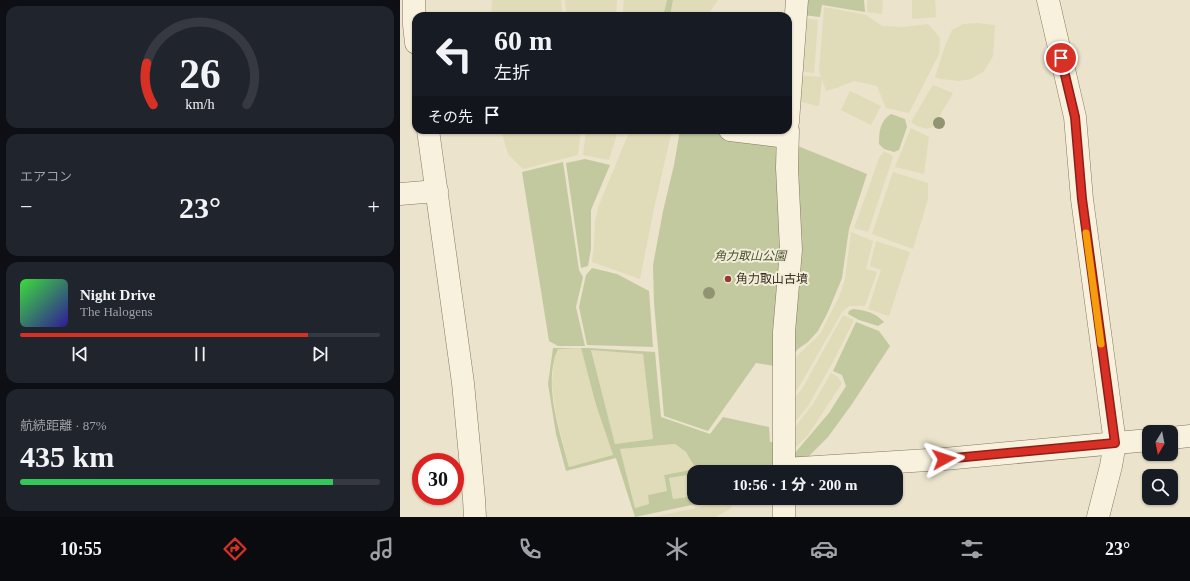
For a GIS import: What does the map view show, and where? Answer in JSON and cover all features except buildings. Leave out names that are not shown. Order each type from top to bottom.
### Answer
[{"type":"street","points":[[414,0],[414,12]]},
{"type":"street","points":[[792,72],[797,0]]},
{"type":"street","points":[[1048,0],[1075,117],[1082,199],[1115,443],[1111,466],[1098,517]]},
{"type":"street","points":[[429,134],[464,383],[475,517]]},
{"type":"street","points":[[784,465],[784,332],[791,250],[787,168],[788,134]]},
{"type":"street","points":[[400,194],[437,191]]},
{"type":"street","points":[[1178,437],[1190,436]]},
{"type":"street","points":[[864,465],[1142,441]]},
{"type":"street","points":[[784,505],[784,517]]},
{"type":"shaded area","points":[[492,0],[561,0],[562,12],[491,12]]},
{"type":"shaded area","points":[[565,0],[617,0],[616,12],[566,12]]},
{"type":"shaded area","points":[[624,0],[667,0],[664,12],[622,12]]},
{"type":"shaded area","points":[[673,0],[718,0],[710,12],[671,12]]},
{"type":"shaded area","points":[[867,0],[883,0],[882,14],[867,12]]},
{"type":"shaded area","points":[[912,0],[935,0],[936,17],[912,19]]},
{"type":"shaded area","points":[[824,7],[866,15],[882,26],[903,27],[928,24],[940,38],[939,54],[909,113],[886,108],[877,86],[854,81],[826,91],[822,79],[819,106],[796,101],[798,75],[821,77],[819,71]]},
{"type":"shaded area","points":[[803,18],[818,20],[814,73],[798,71]]},
{"type":"shaded area","points":[[976,23],[995,25],[993,56],[984,71],[971,79],[959,81],[935,77],[952,30],[963,24]]},
{"type":"shaded area","points":[[933,85],[953,93],[933,127],[927,129],[917,126],[911,122]]},
{"type":"shaded area","points":[[850,91],[881,106],[871,125],[841,110]]},
{"type":"shaded area","points":[[911,128],[929,137],[924,174],[895,167]]},
{"type":"shaded area","points":[[502,134],[581,134],[578,155],[523,169],[508,154]]},
{"type":"shaded area","points":[[586,134],[617,134],[609,160],[583,155]]},
{"type":"shaded area","points":[[628,134],[671,134],[640,279],[592,262],[595,221],[599,205]]},
{"type":"shaded area","points":[[884,152],[893,157],[868,232],[854,228],[880,156]]},
{"type":"shaded area","points":[[893,172],[928,183],[928,199],[913,249],[872,234]]},
{"type":"shaded area","points":[[851,232],[873,241],[866,269],[877,272],[865,306],[849,306],[842,312],[799,387],[789,400],[791,362],[820,334],[839,297],[845,279]]},
{"type":"shaded area","points":[[876,241],[910,252],[889,316],[868,309],[881,270],[870,266]]},
{"type":"shaded area","points":[[843,315],[854,320],[834,360],[808,406],[792,426],[790,403],[802,389]]},
{"type":"shaded area","points":[[581,348],[596,405],[613,455],[569,467],[556,415],[552,384],[554,360],[558,349]]},
{"type":"shaded area","points":[[591,350],[643,353],[653,439],[615,444]]},
{"type":"shaded area","points":[[831,373],[838,377],[842,383],[808,435],[791,452],[791,432],[813,404]]},
{"type":"shaded area","points":[[675,444],[686,452],[694,465],[687,465],[687,471],[664,475],[667,491],[648,495],[649,504],[635,508],[620,449]]},
{"type":"shaded area","points":[[687,475],[687,497],[673,499],[669,478]]},
{"type":"shaded area","points":[[711,505],[732,505],[730,509],[716,517],[653,517]]},
{"type":"green space","points":[[667,0],[673,0],[671,12],[664,12]]},
{"type":"green space","points":[[806,0],[864,0],[865,12],[822,5],[820,17],[803,15]]},
{"type":"green space","points":[[891,114],[905,119],[907,127],[899,150],[894,152],[884,149],[879,144],[879,135],[882,123]]},
{"type":"green space","name":"角力取山公園","points":[[679,134],[726,134],[776,141],[798,146],[867,174],[849,229],[842,278],[828,312],[818,331],[790,358],[775,366],[756,363],[708,431],[664,416],[654,303],[653,265],[663,211],[674,165]]},
{"type":"green space","points":[[585,159],[610,165],[591,210],[591,249],[588,266],[581,268],[566,163]]},
{"type":"green space","points":[[563,162],[579,270],[583,277],[576,307],[585,346],[558,346],[549,341],[522,172]]},
{"type":"green space","points":[[592,268],[617,274],[649,291],[653,347],[587,345],[579,307],[586,275]]},
{"type":"green space","points":[[853,309],[870,312],[884,322],[878,326],[859,320],[848,314],[849,311]]},
{"type":"green space","points":[[856,322],[879,331],[890,346],[852,404],[828,437],[806,459],[795,459],[794,454],[829,413],[846,386],[842,375],[833,371]]},
{"type":"green space","points":[[553,348],[581,348],[588,348],[655,352],[661,417],[710,434],[723,417],[769,427],[770,442],[775,442],[773,465],[694,465],[686,452],[675,444],[620,449],[635,508],[649,504],[648,495],[667,491],[664,475],[687,471],[687,475],[669,478],[673,499],[687,497],[687,505],[692,505],[635,517],[616,458],[566,471],[556,434],[548,384]],"holes":[[[581,348],[596,405],[613,455],[569,467],[553,400],[552,373],[554,358],[558,349]],[[591,350],[643,354],[653,439],[615,444]]]},
{"type":"slow traffic","points":[[1086,233],[1101,344]]},
{"type":"place","name":"角力取山古墳","points":[[728,279]]},
{"type":"route","points":[[944,459],[1115,443],[1082,199],[1075,117],[1061,58]]}]
